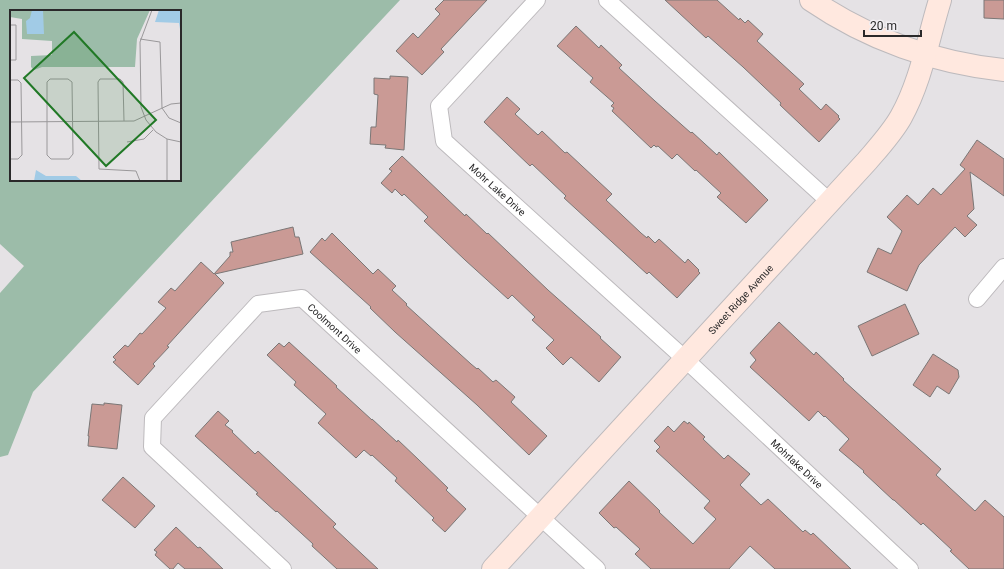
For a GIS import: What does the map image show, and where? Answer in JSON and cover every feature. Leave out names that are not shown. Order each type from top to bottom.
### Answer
[{"type":"street","name":"Mohr Lake Drive","points":[[537,0],[439,106],[444,141],[685,359]]},
{"type":"street","points":[[607,0],[830,202]]},
{"type":"street","points":[[811,0],[862,30],[924,54],[954,62],[1004,70]]},
{"type":"street","name":"Sweet Ridge Avenue","points":[[493,569],[830,202],[885,139],[901,117],[914,87],[940,0]]},
{"type":"street","points":[[976,299],[1004,267]]},
{"type":"street","name":"Coolmont Drive","points":[[283,569],[152,447],[153,418],[258,304],[302,298],[597,569]]},
{"type":"street","name":"Mohrlake Drive","points":[[685,359],[910,569]]},
{"type":"green space","points":[[0,0],[400,0],[33,392],[8,455],[0,457],[0,293],[24,266],[0,244]]},
{"type":"building","points":[[444,0],[487,0],[441,49],[444,52],[422,75],[396,51],[413,33],[418,38],[440,14],[435,9]]},
{"type":"building","points":[[665,0],[717,0],[739,20],[740,18],[745,23],[748,20],[763,34],[757,41],[804,84],[799,89],[821,110],[826,104],[839,116],[838,117],[840,119],[819,142],[743,67],[708,36],[706,38]]},
{"type":"building","points":[[984,0],[1004,0],[1004,19],[984,18]]},
{"type":"building","points":[[576,26],[599,48],[601,45],[622,65],[619,68],[717,155],[719,152],[768,200],[746,223],[717,197],[721,193],[677,154],[672,159],[658,146],[656,147],[654,145],[651,148],[612,111],[614,108],[611,106],[614,103],[590,82],[593,78],[557,46]]},
{"type":"building","points":[[390,76],[408,77],[404,150],[385,148],[386,145],[370,144],[371,127],[376,127],[378,95],[374,94],[374,78],[390,79]]},
{"type":"building","points":[[507,97],[520,109],[515,114],[538,135],[542,131],[612,194],[606,200],[641,233],[647,238],[648,236],[655,243],[659,239],[685,263],[688,259],[699,270],[698,271],[700,273],[677,298],[649,272],[647,274],[564,198],[566,196],[532,164],[530,166],[484,122]]},
{"type":"building","points":[[977,140],[1004,159],[1004,196],[970,172],[974,209],[967,216],[977,225],[965,237],[955,227],[919,265],[907,291],[867,272],[878,248],[891,254],[902,231],[887,217],[907,195],[918,205],[933,188],[941,195],[965,169],[960,165]]},
{"type":"building","points":[[402,156],[465,216],[466,214],[487,234],[488,233],[621,357],[599,382],[571,357],[563,365],[546,348],[554,340],[532,320],[535,317],[512,295],[508,299],[465,260],[424,221],[428,217],[404,194],[402,196],[395,189],[392,193],[381,183],[392,171],[389,169]]},
{"type":"building","points":[[293,227],[295,237],[299,237],[303,254],[215,274],[224,283],[167,346],[169,347],[153,364],[155,366],[138,385],[113,362],[116,360],[113,357],[125,345],[128,347],[166,308],[158,302],[171,288],[175,291],[201,262],[214,274],[230,256],[230,252],[233,252],[231,242]]},
{"type":"building","points":[[332,233],[373,274],[378,269],[396,286],[392,290],[407,304],[406,305],[471,364],[477,369],[478,368],[493,382],[496,380],[515,397],[511,402],[547,436],[529,455],[477,405],[395,332],[370,308],[371,307],[310,252],[322,238],[325,241]]},
{"type":"building","points":[[905,304],[919,334],[872,356],[858,326]]},
{"type":"building","points":[[779,322],[814,355],[816,352],[844,379],[843,380],[941,469],[936,475],[975,511],[985,500],[1004,517],[1004,569],[969,569],[950,551],[952,550],[923,523],[921,525],[863,472],[864,471],[839,450],[849,439],[825,416],[824,417],[818,411],[809,421],[750,367],[756,360],[750,353]]},
{"type":"building","points":[[289,342],[372,420],[397,442],[398,440],[448,488],[446,490],[466,509],[445,532],[432,520],[434,518],[395,481],[397,478],[372,455],[371,456],[364,450],[356,458],[318,423],[326,414],[294,385],[296,382],[267,355],[279,343],[284,347]]},
{"type":"building","points":[[933,354],[958,370],[959,377],[949,394],[937,386],[930,397],[913,385]]},
{"type":"building","points":[[104,403],[122,405],[117,449],[88,446],[92,404],[104,405]]},
{"type":"building","points":[[218,411],[229,421],[225,425],[233,431],[232,432],[255,454],[258,451],[336,524],[333,527],[378,569],[337,569],[312,546],[313,544],[256,494],[258,493],[195,436]]},
{"type":"building","points":[[684,421],[688,424],[689,422],[705,437],[703,439],[724,459],[728,455],[750,474],[740,485],[761,505],[768,499],[803,532],[805,530],[811,535],[813,533],[851,569],[775,569],[750,546],[729,569],[651,569],[635,554],[640,549],[616,527],[614,528],[599,513],[629,481],[693,544],[716,519],[704,508],[710,501],[656,451],[660,447],[654,441],[668,426],[674,432]]},
{"type":"building","points":[[123,477],[155,506],[135,528],[102,500]]},
{"type":"building","points":[[176,527],[223,569],[185,569],[178,563],[173,569],[170,569],[155,555],[157,552],[154,550]]}]
